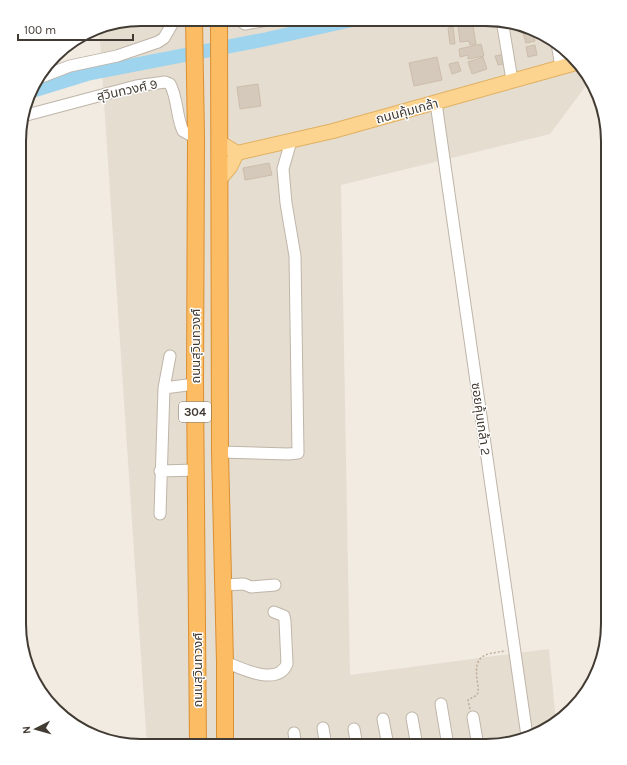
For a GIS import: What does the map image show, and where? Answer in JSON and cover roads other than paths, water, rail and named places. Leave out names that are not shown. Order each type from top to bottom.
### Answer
[{"type":"highway","name":"ถนนสุวินทวงศ์","points":[[194,26],[196,138],[195,384],[198,739]]},
{"type":"highway","name":"ถนนสุวินทวงศ์","points":[[218,26],[220,452],[224,585],[225,739]]},
{"type":"highway","points":[[197,586],[224,585]]},
{"type":"main road","name":"ถนนคุ้มเกล้า","points":[[237,153],[333,131],[571,64]]},
{"type":"main road","points":[[219,142],[237,153],[230,166],[219,180]]},
{"type":"street","points":[[48,74],[70,66],[117,56],[158,42],[164,38],[171,26]]},
{"type":"street","points":[[503,27],[512,80]]},
{"type":"street","points":[[559,53],[561,67]]},
{"type":"street","name":"สุวินทวงศ์ 9","points":[[29,114],[136,86],[165,82],[170,84],[174,91],[178,119],[183,131],[196,138]]},
{"type":"street","name":"ซอยคุ้มเกล้า 2","points":[[436,103],[526,731]]},
{"type":"street","points":[[220,452],[298,453],[295,256],[286,204],[283,169],[291,141]]},
{"type":"street","points":[[160,514],[160,471],[164,388],[170,356]]},
{"type":"street","points":[[164,388],[195,384]]},
{"type":"street","points":[[160,471],[196,470]]},
{"type":"street","points":[[224,585],[244,584],[251,587],[275,586]]},
{"type":"street","points":[[225,662],[251,672],[266,675],[276,675],[285,669],[287,664],[285,621],[284,616],[274,612]]},
{"type":"street","points":[[441,704],[447,739]]},
{"type":"street","points":[[473,717],[477,739]]},
{"type":"street","points":[[412,718],[416,739]]},
{"type":"street","points":[[383,719],[387,739]]},
{"type":"street","points":[[323,728],[325,739]]},
{"type":"street","points":[[354,729],[356,739]]},
{"type":"street","points":[[294,733],[295,739]]},
{"type":"waterway","points":[[38,89],[87,74],[267,39],[325,26]]}]
